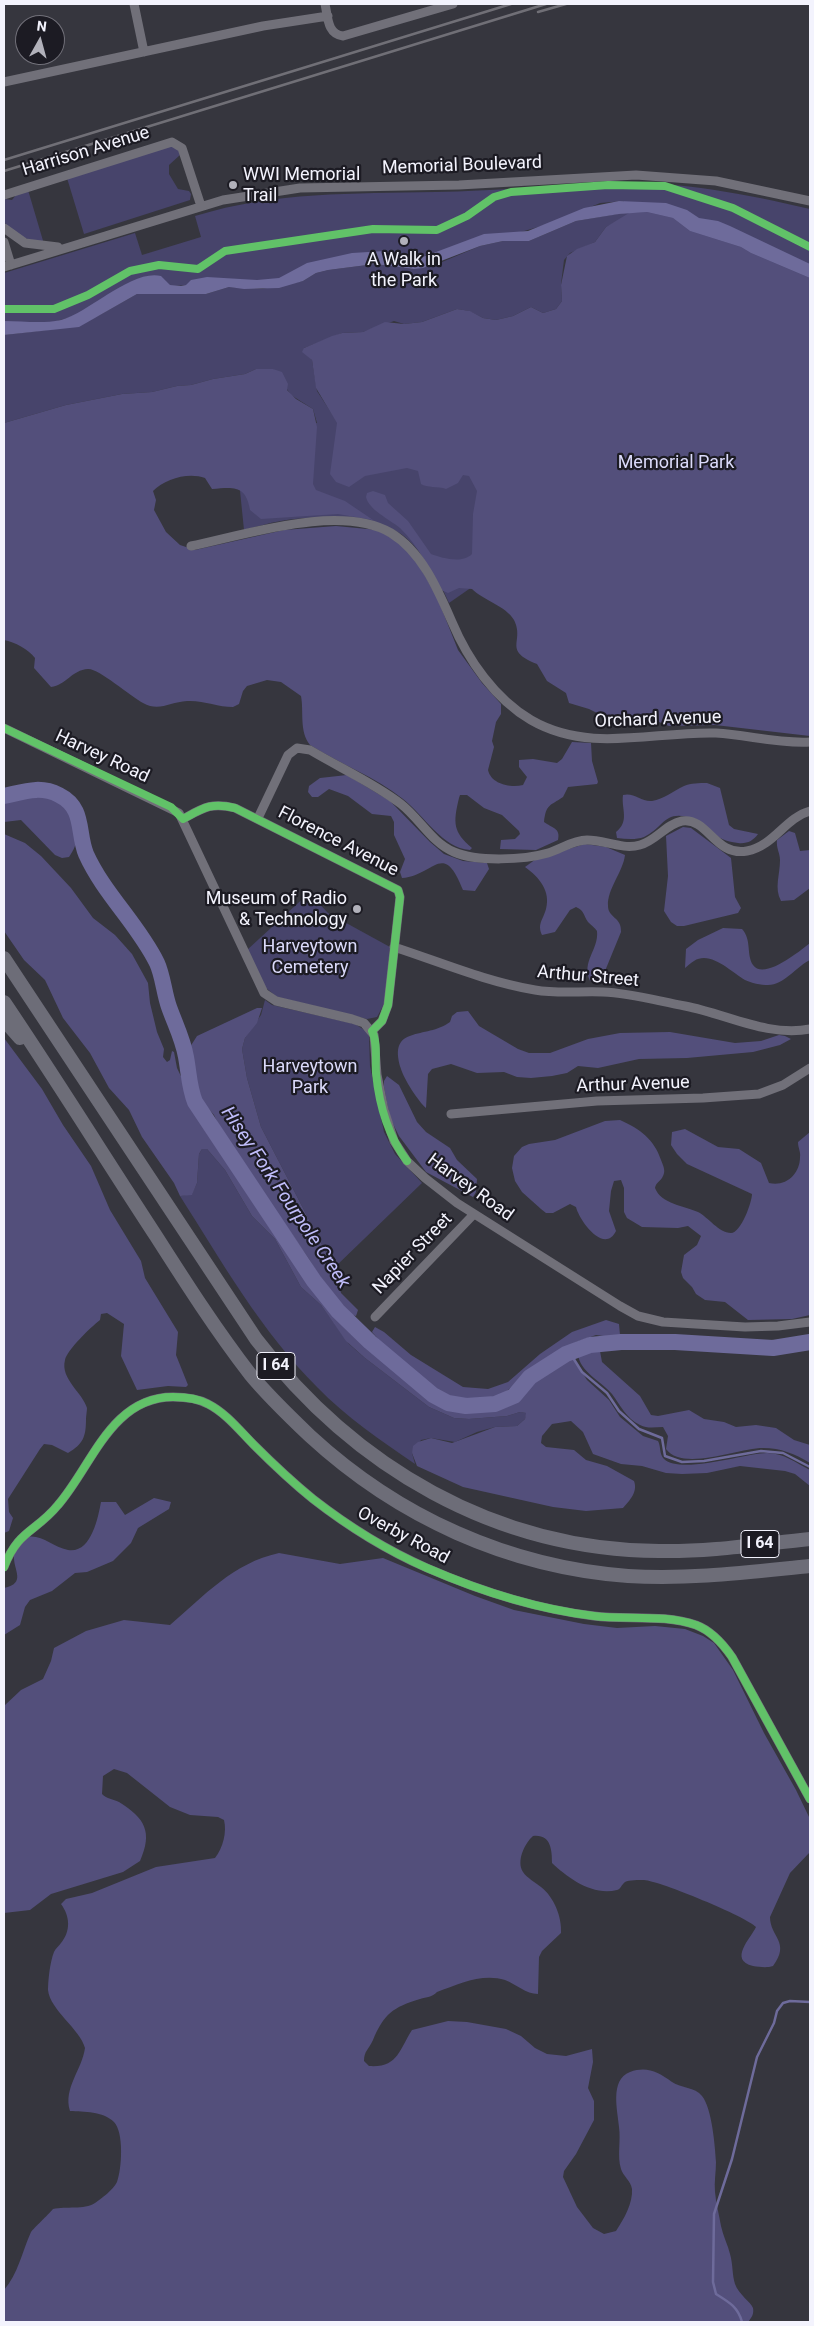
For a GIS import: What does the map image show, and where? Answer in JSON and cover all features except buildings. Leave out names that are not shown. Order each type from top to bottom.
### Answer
[{"type":"highway","name":"I 64","points":[[4,958],[256,1339],[294,1386],[341,1432],[393,1471],[422,1488],[472,1512],[509,1526],[571,1542],[658,1552],[810,1539]]},
{"type":"highway","name":"I 64","points":[[4,1002],[196,1298],[251,1375],[296,1423],[356,1475],[382,1493],[440,1526],[470,1539],[530,1559],[594,1572],[627,1576],[713,1576],[810,1566]]},
{"type":"highway","points":[[4,1020],[47,1066]]},
{"type":"street","points":[[134,4],[144,52]]},
{"type":"street","points":[[325,4],[333,33],[343,36],[453,4]]},
{"type":"street","points":[[4,82],[263,26],[328,16]]},
{"type":"street","name":"Harrison Avenue","points":[[4,195],[168,143],[177,144],[182,148],[201,206]]},
{"type":"street","name":"Memorial Boulevard","points":[[7,266],[201,206],[248,194],[300,188],[459,185],[627,175],[671,176],[716,181],[810,201]]},
{"type":"street","points":[[4,228],[25,243],[46,247],[68,246]]},
{"type":"street","points":[[4,242],[7,266]]},
{"type":"street","name":"Orchard Avenue","points":[[191,546],[265,528],[304,522],[353,523],[383,529],[396,536],[412,551],[429,574],[457,634],[482,674],[510,704],[532,720],[558,733],[597,740],[700,733],[810,742]]},
{"type":"street","name":"Harvey Road","points":[[4,728],[171,807],[183,819],[264,993],[276,1001],[360,1021],[372,1031],[375,1039],[378,1084],[394,1141],[407,1161],[425,1178],[474,1214],[620,1306],[646,1319],[663,1322],[745,1327],[778,1326],[810,1322]]},
{"type":"street","points":[[258,818],[288,755],[297,748],[310,750],[387,794],[412,814],[440,844],[456,853],[467,856],[505,858],[535,856],[586,840],[618,846],[636,846],[652,840],[674,824],[686,821],[700,827],[723,848],[731,851],[747,851],[762,846],[798,816],[810,811]]},
{"type":"street","name":"Florence Avenue","points":[[183,819],[206,806],[235,808],[396,888],[400,897],[388,1005],[382,1021],[372,1031]]},
{"type":"street","name":"Arthur Street","points":[[394,947],[509,984],[535,990],[565,993],[615,993],[688,1006],[766,1028],[789,1031],[810,1029]]},
{"type":"street","name":"Arthur Avenue","points":[[451,1114],[597,1101],[672,1100],[760,1094],[783,1085],[810,1068]]},
{"type":"street","name":"Napier Street","points":[[375,1316],[474,1214]]},
{"type":"street","name":"Overby Road","points":[[4,1567],[17,1540],[58,1506],[102,1439],[129,1411],[149,1400],[171,1397],[194,1399],[207,1403],[226,1416],[279,1470],[333,1514],[373,1541],[409,1560],[470,1586],[527,1603],[593,1616],[676,1620],[698,1626],[709,1632],[732,1657],[810,1799]]},
{"type":"green space","points":[[169,145],[179,149],[180,155],[169,165],[169,174],[178,189],[189,191],[191,194],[190,200],[84,234],[67,178]]},
{"type":"green space","name":"Memorial Park","points":[[607,182],[633,182],[709,189],[810,209],[810,619],[518,555],[449,603],[436,576],[412,543],[393,530],[379,524],[345,518],[310,518],[276,522],[244,530],[234,432],[317,423],[313,409],[291,395],[273,369],[256,369],[245,374],[191,385],[152,392],[122,394],[66,405],[4,423],[4,335],[47,330],[98,316],[137,294],[206,294],[229,287],[262,289],[303,281],[316,273],[328,270],[375,264],[414,269],[435,265],[480,246],[503,241],[529,241],[576,221],[623,213],[624,201],[600,203],[555,222],[432,258],[408,261],[388,257],[281,280],[172,286],[163,284],[94,310],[37,327],[4,324],[4,273],[135,233],[142,255],[201,237],[195,216],[255,202],[315,195],[479,191]],"holes":[[[623,219],[600,343],[336,420],[317,391],[312,360],[304,348],[342,333],[363,332],[394,321],[404,324],[422,322],[457,309],[469,311],[483,318],[496,320],[513,316],[531,307],[543,313],[556,309],[562,301],[561,284],[564,260],[570,253],[595,242],[606,227]]]},
{"type":"green space","points":[[28,190],[44,244],[27,239],[10,229],[4,220],[4,199],[12,200],[16,195]]},
{"type":"green space","name":"Memorial Park","points":[[647,212],[673,218],[690,231],[741,247],[810,278],[810,736],[715,725],[669,726],[654,720],[605,717],[589,709],[569,703],[566,693],[547,681],[537,664],[526,659],[517,650],[517,628],[510,615],[472,589],[459,588],[448,593],[441,590],[413,542],[400,528],[375,510],[366,497],[367,493],[373,491],[385,495],[388,503],[408,521],[431,554],[452,559],[463,559],[472,554],[473,514],[477,491],[469,476],[463,475],[458,483],[446,489],[421,484],[418,471],[407,468],[365,476],[349,487],[336,482],[330,474],[337,423],[316,388],[312,360],[302,352],[304,348],[332,336],[342,333],[363,332],[385,322],[404,324],[422,322],[457,309],[470,311],[483,318],[496,320],[513,316],[531,307],[543,313],[556,309],[562,301],[561,285],[567,256],[577,249],[595,242],[606,227],[629,213]]},
{"type":"green space","points":[[256,369],[273,369],[282,372],[288,384],[287,390],[296,399],[313,409],[317,427],[313,484],[316,490],[345,501],[373,520],[338,514],[261,519],[250,510],[245,496],[238,489],[212,489],[205,478],[184,476],[170,480],[153,491],[156,500],[154,510],[166,532],[180,545],[195,550],[284,530],[336,526],[378,530],[397,541],[416,560],[437,597],[458,650],[482,683],[501,704],[501,714],[496,722],[492,741],[494,747],[488,770],[493,779],[502,784],[512,786],[523,785],[527,777],[519,767],[519,760],[533,759],[557,763],[562,759],[572,742],[591,743],[592,761],[597,784],[568,787],[563,797],[547,809],[544,822],[557,831],[558,840],[536,850],[500,849],[501,840],[515,839],[520,834],[519,831],[502,815],[484,808],[467,795],[460,795],[455,821],[456,826],[461,837],[472,848],[470,850],[460,848],[451,843],[392,791],[310,745],[304,734],[301,696],[281,682],[267,680],[247,686],[243,691],[239,704],[233,707],[193,701],[154,707],[143,703],[106,677],[88,669],[82,670],[56,686],[51,687],[34,668],[35,658],[29,652],[21,646],[4,640],[4,423],[66,405],[122,394],[152,392],[191,385],[245,374]]},
{"type":"green space","points":[[347,775],[390,801],[444,854],[463,861],[487,863],[489,869],[475,891],[463,890],[450,866],[443,863],[413,876],[402,878],[400,872],[405,859],[394,835],[394,822],[391,816],[372,814],[348,796],[329,789],[318,797],[312,797],[308,792],[309,786],[320,778]]},
{"type":"green space","points":[[707,783],[720,788],[729,825],[734,829],[758,834],[754,839],[744,843],[729,841],[718,837],[695,820],[677,816],[666,820],[644,837],[634,839],[617,838],[616,832],[623,824],[624,819],[623,795],[627,794],[652,801],[687,785]]},
{"type":"green space","points":[[38,792],[59,800],[73,816],[77,826],[77,836],[75,847],[69,857],[62,858],[55,855],[21,820],[4,822],[4,799]]},
{"type":"green space","points":[[683,827],[691,828],[731,858],[735,897],[741,908],[738,913],[684,926],[677,926],[671,922],[664,911],[668,876],[666,836]]},
{"type":"green space","points":[[789,831],[795,833],[800,851],[810,850],[810,888],[794,900],[781,901],[778,891],[780,860],[777,840]]},
{"type":"green space","points":[[4,834],[25,843],[41,856],[71,888],[93,918],[115,935],[132,954],[148,983],[150,1003],[157,1032],[164,1049],[163,1057],[167,1062],[170,1060],[172,1051],[174,1052],[177,1068],[188,1091],[189,1098],[211,1137],[240,1174],[331,1308],[369,1345],[398,1368],[429,1397],[457,1409],[467,1411],[501,1406],[513,1401],[526,1390],[549,1365],[573,1358],[587,1380],[609,1400],[620,1417],[643,1436],[658,1441],[661,1455],[664,1459],[672,1463],[684,1465],[773,1453],[790,1459],[810,1470],[810,1486],[795,1474],[785,1471],[740,1466],[707,1473],[682,1474],[666,1473],[642,1466],[621,1464],[593,1454],[583,1432],[571,1421],[552,1424],[542,1436],[541,1443],[546,1447],[574,1450],[586,1460],[607,1466],[634,1481],[634,1492],[623,1508],[586,1511],[553,1507],[463,1487],[417,1466],[412,1453],[413,1446],[418,1442],[431,1438],[452,1443],[495,1427],[517,1426],[525,1419],[526,1413],[520,1412],[507,1416],[469,1419],[454,1418],[429,1407],[365,1358],[346,1341],[321,1305],[301,1287],[275,1239],[252,1216],[225,1170],[207,1149],[202,1149],[199,1154],[197,1183],[192,1195],[180,1196],[174,1183],[142,1137],[129,1110],[109,1088],[90,1053],[63,1018],[45,980],[24,960],[4,931]]},
{"type":"green space","points":[[585,844],[606,847],[625,855],[608,900],[610,913],[619,923],[621,932],[605,971],[597,981],[590,981],[588,967],[597,938],[597,931],[576,907],[570,910],[555,932],[542,935],[540,925],[546,909],[547,896],[543,885],[525,867],[536,859]]},
{"type":"green space","name":"Harveytown Cemetery","points":[[309,893],[328,913],[390,947],[385,1002],[377,1017],[367,1019],[277,997],[266,988],[247,950]]},
{"type":"green space","points":[[723,928],[742,929],[747,938],[751,961],[758,969],[773,967],[782,963],[810,943],[810,960],[785,979],[768,985],[747,981],[721,964],[707,958],[694,961],[685,968],[686,949],[698,940]]},
{"type":"green space","name":"Harveytown Park","points":[[265,1000],[272,1005],[355,1024],[366,1031],[369,1036],[370,1066],[384,1132],[395,1154],[422,1183],[334,1268],[261,1127],[247,1078],[242,1049],[245,1038],[261,1015]]},
{"type":"green space","points":[[257,1008],[262,1008],[257,1023],[245,1038],[242,1049],[247,1078],[261,1127],[334,1268],[341,1293],[358,1310],[356,1316],[352,1315],[326,1287],[309,1259],[223,1134],[214,1115],[202,1101],[195,1082],[190,1047],[197,1036]]},
{"type":"green space","points":[[468,1011],[479,1026],[518,1049],[529,1053],[550,1053],[588,1039],[620,1033],[670,1032],[735,1043],[761,1041],[779,1035],[791,1039],[780,1045],[753,1052],[687,1058],[639,1059],[598,1068],[578,1066],[567,1073],[531,1078],[517,1077],[504,1072],[477,1073],[451,1064],[432,1069],[428,1074],[426,1108],[415,1095],[401,1069],[398,1055],[399,1045],[411,1035],[430,1031],[450,1022],[452,1016],[457,1012]]},
{"type":"green space","points":[[4,1038],[42,1089],[63,1125],[91,1166],[110,1210],[141,1261],[145,1278],[178,1332],[176,1355],[188,1385],[186,1387],[168,1386],[137,1390],[121,1356],[124,1324],[107,1313],[101,1314],[100,1320],[85,1333],[65,1360],[64,1367],[69,1380],[85,1402],[87,1408],[83,1439],[68,1453],[52,1445],[44,1444],[8,1499],[9,1512],[13,1518],[9,1531],[4,1533]]},
{"type":"green space","points":[[387,1076],[399,1085],[417,1122],[426,1132],[450,1148],[457,1160],[477,1179],[476,1192],[473,1197],[426,1172],[399,1136],[390,1118],[384,1087],[384,1081]]},
{"type":"green space","points":[[620,1120],[634,1127],[650,1140],[658,1153],[664,1172],[655,1188],[662,1198],[702,1214],[718,1228],[731,1233],[735,1232],[742,1223],[752,1194],[687,1164],[671,1145],[672,1132],[685,1129],[718,1147],[739,1149],[761,1163],[769,1183],[775,1184],[786,1181],[795,1174],[798,1169],[800,1153],[798,1142],[810,1132],[810,1315],[792,1319],[748,1320],[725,1302],[705,1300],[696,1294],[683,1278],[681,1272],[684,1255],[697,1245],[701,1236],[688,1226],[678,1228],[642,1227],[627,1218],[624,1212],[624,1188],[621,1180],[614,1181],[609,1211],[616,1231],[611,1237],[605,1239],[593,1233],[587,1227],[576,1207],[570,1204],[553,1213],[546,1213],[522,1192],[515,1181],[512,1168],[514,1156],[522,1147],[555,1140],[605,1121]]},
{"type":"green space","points":[[202,1149],[207,1149],[225,1170],[252,1216],[275,1239],[301,1287],[321,1305],[349,1344],[365,1358],[429,1407],[454,1418],[469,1419],[507,1416],[520,1412],[527,1413],[525,1419],[517,1426],[495,1427],[477,1432],[455,1442],[431,1438],[421,1440],[412,1453],[415,1464],[376,1437],[340,1408],[317,1387],[278,1343],[227,1271],[180,1196],[192,1194],[197,1183],[199,1154]]},
{"type":"green space","points":[[606,1320],[619,1324],[620,1335],[611,1337],[596,1335],[576,1342],[530,1370],[521,1380],[500,1396],[491,1400],[462,1401],[439,1395],[388,1350],[372,1332],[375,1327],[384,1332],[411,1355],[463,1387],[488,1389],[508,1382],[540,1354],[572,1332]]},
{"type":"green space","points":[[590,1348],[600,1351],[602,1362],[640,1396],[651,1415],[658,1416],[689,1410],[704,1419],[724,1422],[736,1427],[756,1425],[776,1428],[794,1440],[810,1445],[810,1463],[788,1452],[770,1448],[752,1449],[698,1459],[685,1459],[674,1456],[666,1449],[668,1436],[663,1427],[646,1427],[631,1419],[612,1394],[582,1366],[578,1354]]},
{"type":"green space","points":[[154,1498],[171,1502],[169,1509],[138,1528],[131,1543],[113,1561],[87,1572],[75,1573],[52,1591],[30,1600],[25,1607],[20,1625],[4,1635],[4,1588],[11,1586],[17,1579],[14,1553],[23,1538],[41,1538],[62,1548],[76,1550],[88,1541],[92,1534],[101,1502],[116,1502],[125,1515]]},
{"type":"green space","points":[[279,1553],[340,1564],[383,1558],[514,1610],[584,1624],[617,1628],[655,1626],[685,1629],[703,1636],[714,1643],[733,1670],[810,1819],[810,1852],[790,1873],[770,1917],[773,1930],[780,1945],[778,1958],[773,1966],[753,1966],[742,1959],[743,1948],[756,1927],[749,1922],[703,1900],[667,1886],[644,1880],[625,1882],[618,1889],[608,1891],[590,1888],[573,1880],[552,1863],[551,1848],[547,1840],[539,1836],[533,1836],[522,1853],[521,1868],[527,1876],[550,1896],[556,1908],[561,1927],[561,1933],[542,1951],[539,1957],[538,1994],[525,1991],[505,1980],[488,1978],[462,1983],[403,2005],[390,2013],[381,2024],[366,2052],[364,2061],[369,2066],[386,2064],[392,2061],[400,2051],[412,2030],[448,2021],[467,2022],[506,2029],[521,2036],[535,2048],[547,2054],[566,2056],[592,2049],[593,2062],[588,2088],[594,2101],[594,2120],[576,2154],[564,2171],[563,2177],[577,2207],[593,2228],[604,2234],[616,2231],[627,2211],[632,2194],[629,2181],[622,2172],[619,2154],[616,2097],[619,2082],[623,2076],[636,2070],[652,2071],[676,2084],[699,2093],[708,2109],[712,2128],[716,2162],[715,2196],[722,2230],[731,2258],[734,2281],[739,2292],[753,2308],[748,2322],[4,2322],[4,2290],[16,2270],[31,2232],[53,2209],[80,2207],[95,2203],[115,2185],[120,2169],[121,2142],[114,2122],[110,2118],[99,2114],[70,2111],[69,2095],[85,2048],[77,2034],[54,2005],[48,1990],[53,1956],[68,1929],[68,1918],[61,1904],[66,1899],[92,1893],[156,1867],[215,1858],[222,1845],[225,1830],[224,1820],[218,1817],[190,1815],[170,1807],[127,1773],[114,1769],[103,1776],[102,1794],[128,1808],[144,1827],[146,1842],[140,1861],[123,1872],[51,1894],[30,1910],[4,1913],[4,1706],[21,1690],[43,1679],[51,1661],[54,1648],[86,1631],[124,1620],[170,1625],[207,1592],[233,1573],[247,1564]]},
{"type":"shaded area","points":[[619,201],[666,203],[687,210],[699,218],[718,221],[810,264],[810,278],[741,247],[690,231],[673,218],[647,212],[619,214],[576,221],[529,241],[503,241],[480,246],[423,268],[414,269],[375,264],[316,273],[303,281],[279,288],[244,289],[229,287],[206,294],[137,294],[79,327],[4,335],[4,321],[40,322],[61,320],[85,309],[124,285],[150,276],[161,276],[170,285],[181,286],[186,285],[191,280],[207,277],[257,280],[279,278],[307,263],[352,253],[385,251],[412,261],[484,234],[528,231],[584,208]]},
{"type":"waterway","name":"Hisey Fork Fourpole Creek","points":[[4,796],[32,790],[45,790],[59,795],[73,807],[79,821],[83,846],[93,869],[140,935],[157,963],[169,1007],[183,1044],[195,1102],[314,1281],[338,1311],[370,1342],[433,1395],[448,1403],[466,1406],[495,1404],[514,1396],[530,1377],[566,1354],[590,1345],[621,1342],[675,1342],[773,1348],[810,1342]]},
{"type":"waterway","points":[[570,1353],[582,1372],[607,1393],[619,1411],[639,1429],[662,1438],[665,1456],[682,1462],[704,1461],[761,1451],[783,1453],[810,1467]]},
{"type":"waterway","points":[[742,2322],[729,2302],[716,2294],[713,2282],[714,2214],[732,2159],[757,2057],[774,2023],[777,2011],[783,2003],[790,2001],[810,2002]]},
{"type":"railway","points":[[4,160],[511,4]]},
{"type":"railway","points":[[4,171],[546,4]]},
{"type":"railway","points":[[538,12],[566,4]]},
{"type":"cycle path","points":[[4,309],[54,309],[88,295],[130,271],[159,265],[198,269],[225,251],[373,229],[437,230],[467,216],[494,197],[511,192],[608,185],[665,186],[733,208],[810,247]]},
{"type":"cycle path","points":[[4,728],[171,807],[183,819],[208,807],[227,806],[235,808],[398,890],[400,897],[388,1005],[382,1021],[372,1031],[375,1041],[376,1073],[382,1108],[395,1141],[407,1161]]},
{"type":"cycle path","points":[[4,1567],[15,1545],[58,1505],[105,1436],[118,1421],[134,1408],[152,1400],[173,1397],[200,1400],[227,1417],[305,1493],[382,1546],[427,1568],[509,1598],[551,1609],[594,1616],[658,1618],[684,1622],[696,1625],[712,1634],[732,1657],[810,1799]]},
{"type":"place","name":"WWI Memorial Trail","points":[[233,185]]},
{"type":"place","name":"A Walk in the Park","points":[[404,241]]},
{"type":"place","name":"Museum of Radio & Technology","points":[[357,909]]}]
